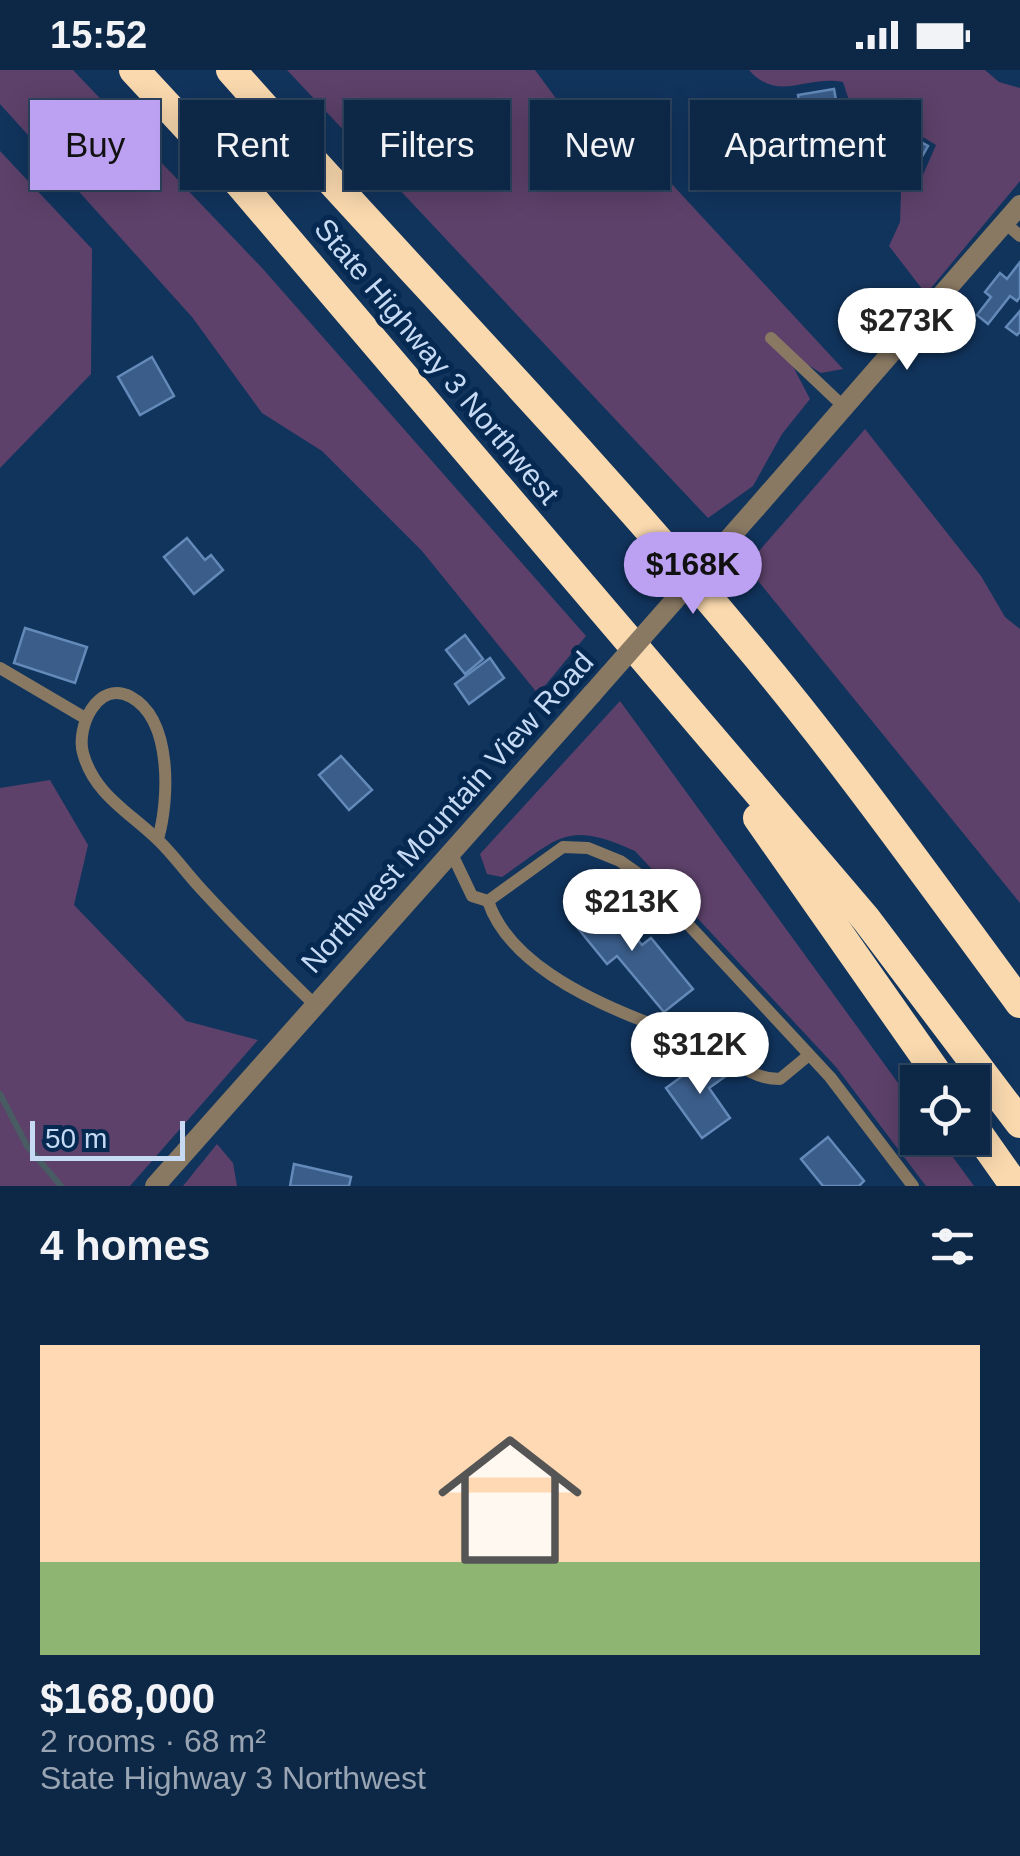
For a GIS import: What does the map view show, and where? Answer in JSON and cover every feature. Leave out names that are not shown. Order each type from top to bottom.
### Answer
[{"type":"highway","name":"State Highway 3 Northwest","points":[[134,70],[240,184],[866,919],[1020,1123]]},
{"type":"highway","name":"State Highway 3 Northwest","points":[[231,70],[452,308],[638,518],[848,771],[1020,1003]]},
{"type":"highway","points":[[650,664],[931,1065]]},
{"type":"highway","points":[[848,771],[1020,976]]},
{"type":"highway","points":[[990,1151],[1015,1186]]},
{"type":"street","name":"Northwest Mountain View Road","points":[[154,1186],[844,407],[1012,230],[1020,205]]},
{"type":"lane","points":[[771,338],[844,407]]},
{"type":"lane","points":[[0,668],[85,718]]},
{"type":"lane","points":[[158,839],[166,800],[161,744],[143,708],[132,698],[112,695],[98,701],[85,718],[80,740],[100,787],[116,806],[158,839],[316,1006]]},
{"type":"lane","points":[[488,901],[563,847],[588,848],[620,861],[647,880],[809,1056],[913,1186]]},
{"type":"lane","points":[[452,854],[472,896],[488,901]]},
{"type":"lane","points":[[488,901],[495,922],[512,945],[558,977],[639,1020],[696,1036],[742,1070],[763,1079],[780,1080],[809,1056]]},
{"type":"shaded area","points":[[0,70],[73,70],[102,100],[30,100],[30,137],[0,104]]},
{"type":"shaded area","points":[[287,70],[535,70],[557,100],[530,100],[530,190],[670,190],[670,182],[843,369],[821,373],[785,351],[810,399],[782,434],[753,486],[708,518],[400,190],[510,190],[510,100],[344,100],[344,131],[324,109],[324,100],[315,100]]},
{"type":"shaded area","points":[[749,70],[985,70],[999,82],[1020,88],[1020,181],[926,294],[889,246],[900,222],[901,192],[921,190],[921,179],[936,145],[921,136],[921,100],[849,100],[843,82],[782,86],[760,80]]},
{"type":"shaded area","points":[[0,151],[30,183],[30,190],[37,190],[92,249],[91,374],[0,468]]},
{"type":"shaded area","points":[[160,161],[180,182],[180,190],[188,190],[263,269],[586,636],[538,694],[422,551],[322,451],[262,413],[192,317],[78,190],[160,190]]},
{"type":"shaded area","points":[[865,429],[981,576],[1005,617],[1020,629],[1020,903],[746,566]]},
{"type":"shaded area","points":[[620,701],[900,1086],[900,1152],[836,1067],[635,851],[593,836],[564,837],[502,877],[487,874],[480,854]]},
{"type":"shaded area","points":[[50,780],[88,845],[74,905],[186,1021],[258,1040],[130,1186],[0,1186],[0,788]]},
{"type":"shaded area","points":[[217,1144],[233,1163],[237,1186],[183,1186]]},
{"type":"shaded area","points":[[903,1155],[951,1155],[974,1186],[926,1186]]},
{"type":"building","points":[[834,89],[836,100],[799,100],[798,95]]},
{"type":"building","points":[[1020,262],[1020,297],[1017,301],[1010,296],[988,324],[977,315],[991,297],[985,292],[1000,273],[1007,279]]},
{"type":"building","points":[[1020,311],[1020,332],[1017,335],[1006,327]]},
{"type":"building","points":[[152,357],[174,396],[140,415],[118,377]]},
{"type":"building","points":[[187,538],[205,560],[211,555],[223,570],[194,594],[164,557]]},
{"type":"building","points":[[25,628],[87,647],[75,683],[14,663]]},
{"type":"building","points":[[465,635],[483,659],[465,674],[446,650]]},
{"type":"building","points":[[490,658],[504,678],[469,704],[455,684]]},
{"type":"building","points":[[341,756],[372,790],[349,810],[319,775]]},
{"type":"building","points":[[601,896],[642,945],[651,938],[693,989],[664,1012],[617,956],[607,964],[572,921]]},
{"type":"building","points":[[711,1055],[726,1076],[709,1088],[730,1118],[702,1138],[666,1088]]},
{"type":"building","points":[[828,1137],[864,1181],[859,1186],[823,1186],[801,1159]]},
{"type":"building","points":[[294,1164],[351,1177],[349,1186],[290,1186]]},
{"type":"waterway","points":[[0,1094],[27,1146],[61,1186]]}]
